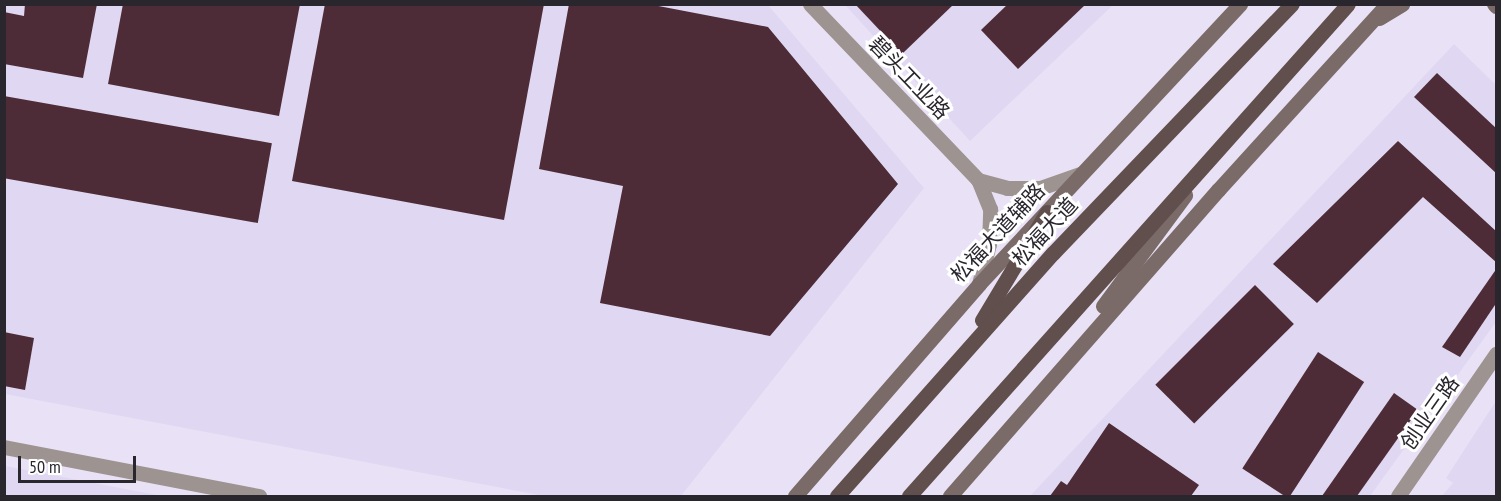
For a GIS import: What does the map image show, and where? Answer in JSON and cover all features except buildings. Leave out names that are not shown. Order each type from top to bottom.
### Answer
[{"type":"main road","name":"松福大道辅路","points":[[795,496],[979,284],[1240,4]]},
{"type":"main road","name":"松福大道","points":[[837,496],[966,348],[1292,4]]},
{"type":"main road","points":[[909,496],[1348,4]]},
{"type":"main road","points":[[950,496],[1045,386],[1387,4]]},
{"type":"main road","points":[[1364,27],[1402,4]]},
{"type":"main road","points":[[1074,311],[1262,142]]},
{"type":"main road","points":[[1045,386],[1220,147]]},
{"type":"main road","points":[[966,348],[1047,212]]},
{"type":"street","name":"碧头工业路","points":[[810,4],[978,180]]},
{"type":"street","points":[[978,180],[1007,188],[1040,188],[1080,174]]},
{"type":"street","points":[[978,180],[990,209],[989,244],[979,284]]},
{"type":"street","name":"创业三路","points":[[1398,496],[1497,354]]},
{"type":"street","points":[[4,447],[259,496]]},
{"type":"shaded area","points":[[4,5],[768,5],[924,188],[681,496],[544,496],[5,394]]},
{"type":"shaded area","points":[[845,5],[1113,5],[970,141]]},
{"type":"shaded area","points":[[1454,44],[1496,85],[1496,322],[1370,496],[1030,496]]},
{"type":"shaded area","points":[[1496,401],[1496,496],[1442,496],[1453,483],[1446,478]]},
{"type":"shaded area","points":[[5,466],[162,496],[5,496]]}]
